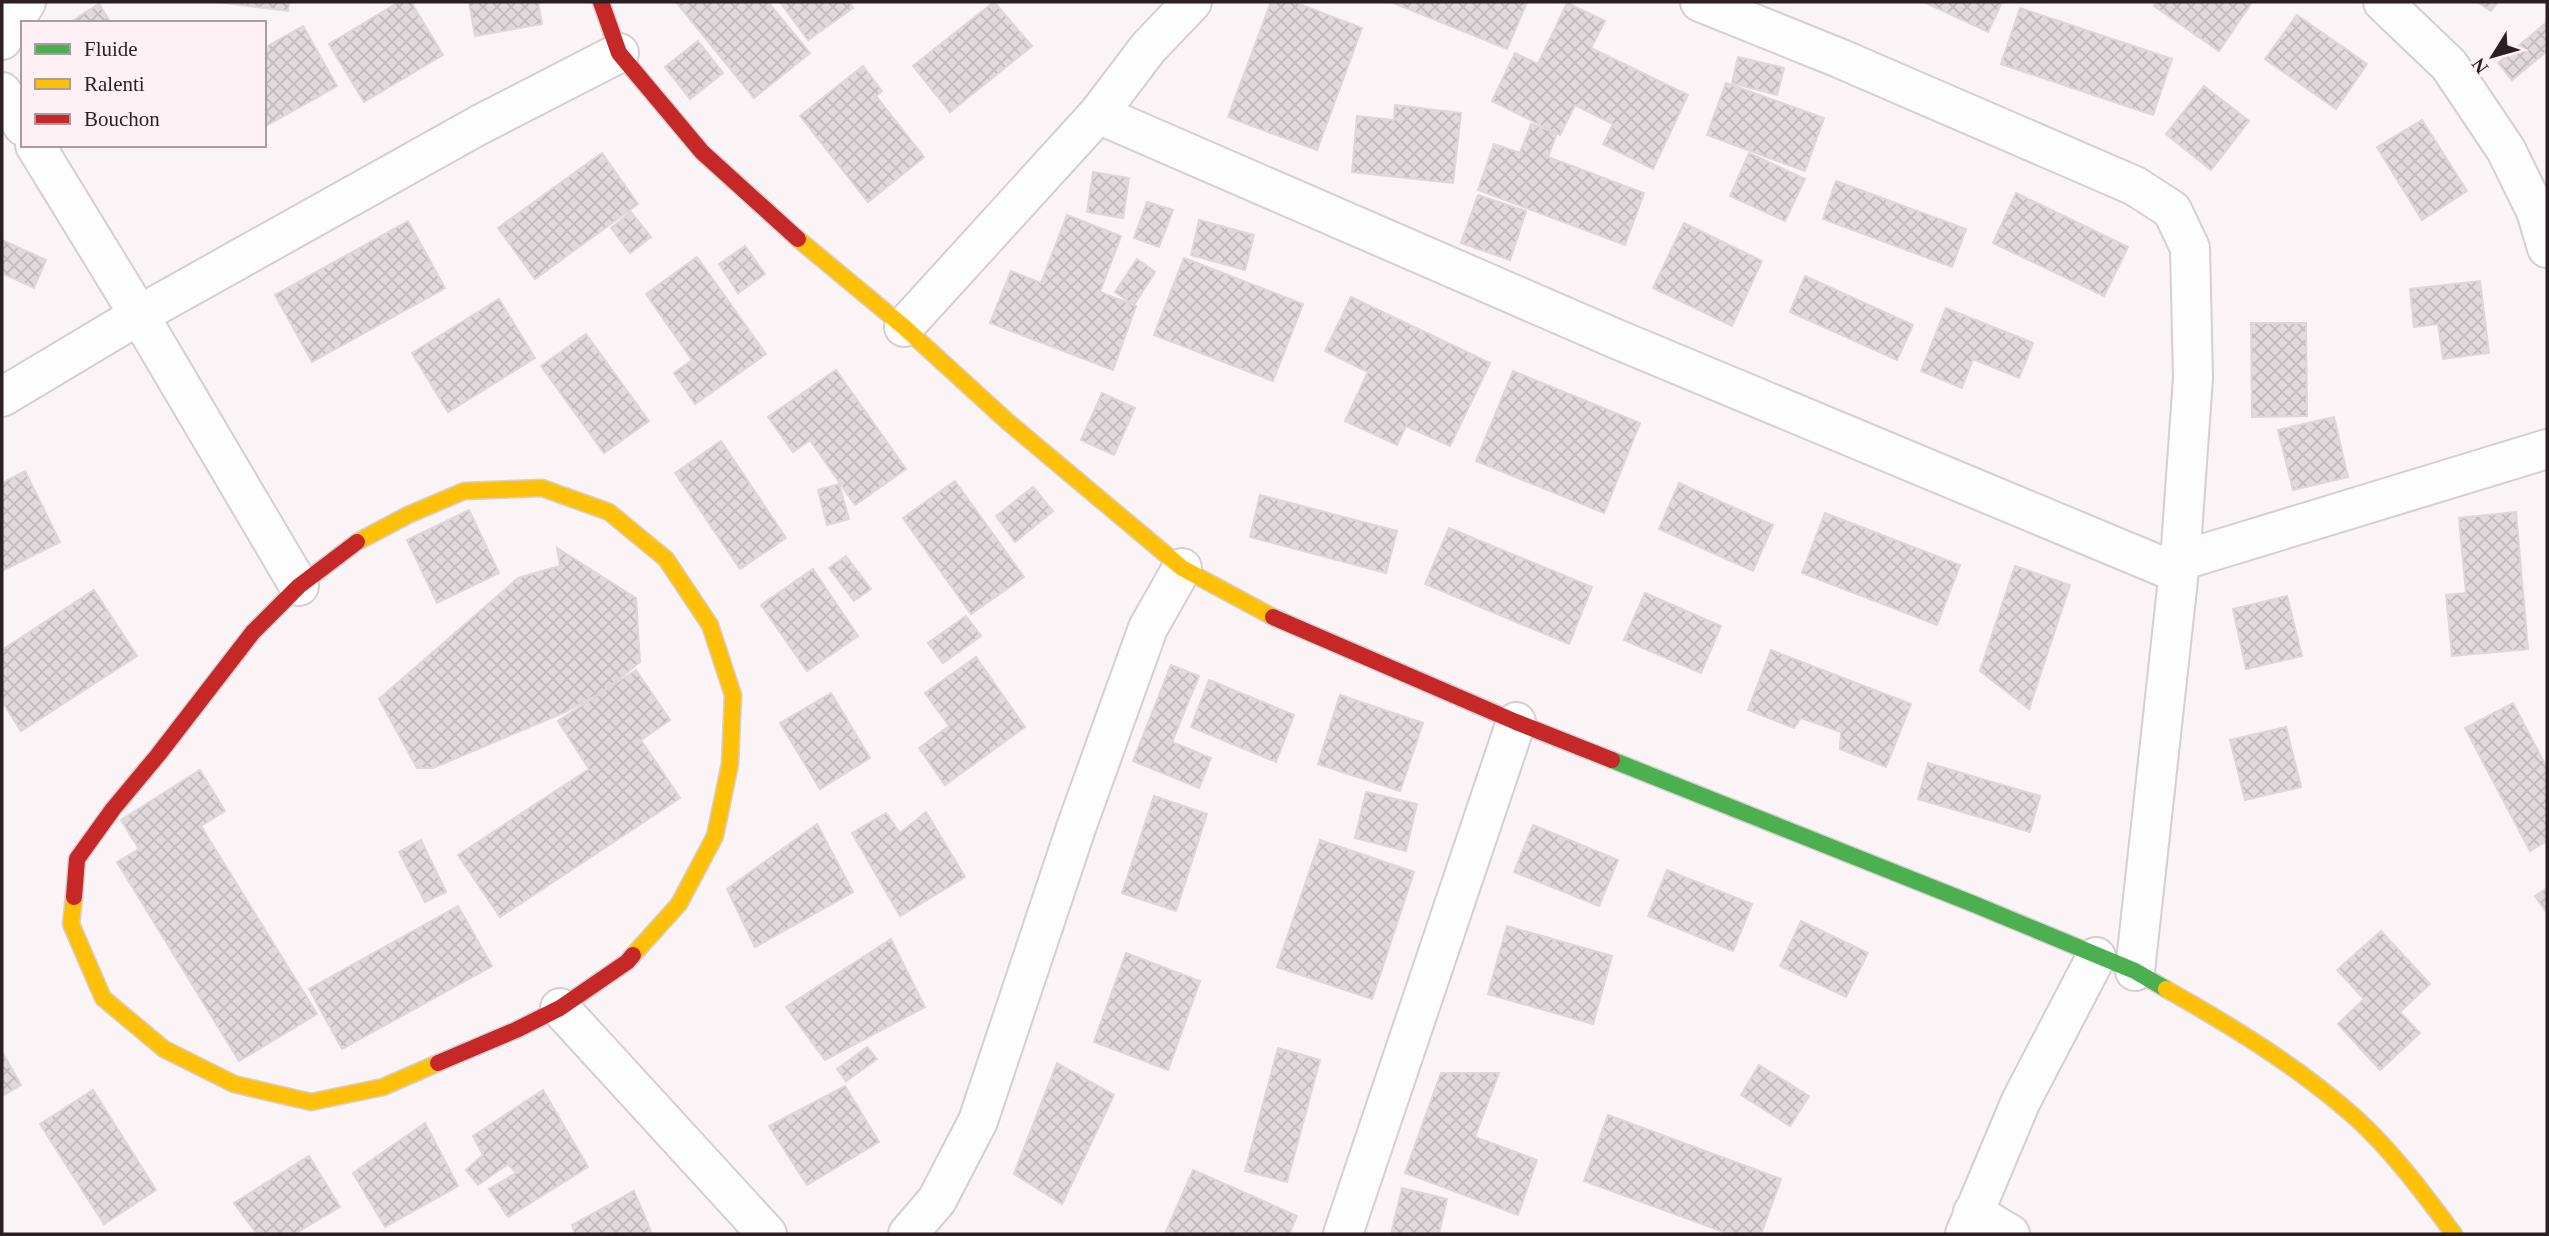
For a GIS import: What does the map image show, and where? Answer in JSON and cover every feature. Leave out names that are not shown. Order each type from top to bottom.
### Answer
[{"type":"street","points":[[2,40],[26,2]]},
{"type":"street","points":[[601,2],[619,53],[702,152],[812,252],[904,327],[1008,422],[1182,568],[1261,612],[1516,722],[2135,971],[2236,1029],[2305,1076],[2358,1120],[2406,1170],[2454,1234]]},
{"type":"street","points":[[904,327],[1098,114],[1149,47],[1192,2]]},
{"type":"street","points":[[1700,2],[1852,64],[2135,186],[2172,210],[2190,248],[2193,378],[2179,567],[2135,971]]},
{"type":"street","points":[[2383,2],[2449,65],[2506,150],[2536,211],[2547,248]]},
{"type":"street","points":[[2,397],[139,315],[479,125],[619,53]]},
{"type":"street","points":[[2,92],[21,123]]},
{"type":"street","points":[[1098,114],[1614,338],[2179,567],[2547,449]]},
{"type":"street","points":[[36,147],[299,586]]},
{"type":"street","points":[[542,488],[609,512],[666,559],[710,625],[733,695],[730,764],[715,836],[678,904],[627,962],[560,1007],[516,1030],[383,1087],[311,1102],[234,1084],[163,1049],[103,998],[71,924],[77,859],[113,809],[253,632],[299,586],[354,544],[408,515],[464,491],[542,488]]},
{"type":"street","points":[[908,1234],[937,1200],[978,1121],[1076,828],[1148,628],[1182,568]]},
{"type":"street","points":[[1343,1234],[1516,722]]},
{"type":"street","points":[[2010,1234],[1969,1223],[2021,1101],[2096,957]]},
{"type":"street","points":[[560,1007],[767,1234]]},
{"type":"building","points":[[218,2],[289,2],[288,11]]},
{"type":"building","points":[[399,2],[411,2],[443,55],[364,102],[329,44]]},
{"type":"building","points":[[469,2],[538,2],[542,24],[475,36]]},
{"type":"building","points":[[676,2],[768,2],[810,53],[754,98]]},
{"type":"building","points":[[780,2],[849,2],[853,8],[808,40]]},
{"type":"building","points":[[994,2],[1032,46],[950,112],[913,66]]},
{"type":"building","points":[[1271,2],[1294,2],[1362,28],[1317,150],[1228,117]]},
{"type":"building","points":[[1391,2],[1527,2],[1507,49]]},
{"type":"building","points":[[1924,2],[2002,2],[1988,32]]},
{"type":"building","points":[[2157,2],[2252,2],[2219,51],[2154,6]]},
{"type":"building","points":[[2477,2],[2498,2],[2491,11]]},
{"type":"building","points":[[1567,3],[1605,21],[1591,48],[1688,95],[1653,169],[1603,144],[1613,124],[1575,105],[1560,135],[1492,101],[1515,53],[1538,64]]},
{"type":"building","points":[[99,4],[110,21],[72,21]]},
{"type":"building","points":[[2020,8],[2172,59],[2153,115],[2001,64]]},
{"type":"building","points":[[2297,15],[2367,64],[2336,109],[2265,59]]},
{"type":"building","points":[[2547,22],[2547,51],[2512,80],[2498,63]]},
{"type":"building","points":[[303,26],[337,86],[266,126],[266,47]]},
{"type":"building","points":[[698,41],[723,73],[690,99],[665,67]]},
{"type":"building","points":[[1738,57],[1784,68],[1777,95],[1732,83]]},
{"type":"building","points":[[863,66],[882,91],[876,96],[924,157],[868,202],[800,116]]},
{"type":"building","points":[[1726,83],[1824,118],[1805,171],[1707,135]]},
{"type":"building","points":[[2204,86],[2249,121],[2211,170],[2166,134]]},
{"type":"building","points":[[1395,105],[1461,113],[1453,183],[1352,172],[1357,116],[1394,120]]},
{"type":"building","points":[[2422,120],[2467,191],[2422,220],[2377,147]]},
{"type":"building","points":[[1531,124],[1557,133],[1548,157],[1644,193],[1625,245],[1478,190],[1494,144],[1520,153]]},
{"type":"building","points":[[602,153],[638,204],[535,279],[498,228]]},
{"type":"building","points":[[1749,153],[1805,179],[1785,221],[1730,196]]},
{"type":"building","points":[[1093,172],[1129,178],[1123,218],[1087,212]]},
{"type":"building","points":[[1836,181],[1966,229],[1952,267],[1823,219]]},
{"type":"building","points":[[2016,193],[2128,247],[2104,296],[1993,243]]},
{"type":"building","points":[[1478,195],[1526,211],[1510,260],[1461,243]]},
{"type":"building","points":[[1147,202],[1173,210],[1159,247],[1134,238]]},
{"type":"building","points":[[631,212],[651,237],[630,253],[611,228]]},
{"type":"building","points":[[1067,215],[1121,236],[1100,292],[1136,306],[1113,370],[990,323],[1011,271],[1041,283]]},
{"type":"building","points":[[1199,220],[1254,235],[1245,270],[1191,255]]},
{"type":"building","points":[[408,221],[445,288],[312,362],[275,295]]},
{"type":"building","points":[[1684,223],[1762,261],[1732,326],[1653,288]]},
{"type":"building","points":[[2,240],[46,260],[34,288],[2,273]]},
{"type":"building","points":[[745,246],[765,274],[738,293],[719,264]]},
{"type":"building","points":[[697,257],[766,354],[695,404],[674,373],[692,360],[646,294]]},
{"type":"building","points":[[1184,258],[1303,304],[1273,381],[1154,335]]},
{"type":"building","points":[[1137,259],[1155,272],[1134,305],[1115,292]]},
{"type":"building","points":[[1805,276],[1913,325],[1897,360],[1790,312]]},
{"type":"building","points":[[2480,281],[2489,353],[2443,359],[2438,324],[2414,327],[2410,289]]},
{"type":"building","points":[[1351,297],[1490,363],[1450,446],[1406,426],[1397,445],[1345,421],[1368,372],[1325,351]]},
{"type":"building","points":[[499,299],[535,358],[448,412],[412,353]]},
{"type":"building","points":[[1946,308],[2033,343],[2019,378],[1973,359],[1962,388],[1921,371]]},
{"type":"building","points":[[2251,323],[2306,323],[2307,416],[2252,417]]},
{"type":"building","points":[[586,334],[649,421],[604,453],[541,366]]},
{"type":"building","points":[[836,370],[906,469],[855,505],[810,440],[793,452],[768,417]]},
{"type":"building","points":[[1513,371],[1640,423],[1604,513],[1476,461]]},
{"type":"building","points":[[1102,393],[1135,408],[1114,455],[1081,440]]},
{"type":"building","points":[[2334,417],[2348,477],[2293,490],[2278,430]]},
{"type":"building","points":[[721,441],[786,538],[740,569],[675,473]]},
{"type":"building","points":[[25,471],[60,542],[2,571],[2,483]]},
{"type":"building","points":[[955,481],[1024,577],[971,614],[903,518]]},
{"type":"building","points":[[1679,483],[1773,525],[1753,571],[1659,529]]},
{"type":"building","points":[[839,484],[849,519],[827,525],[818,490]]},
{"type":"building","points":[[1033,487],[1053,511],[1015,542],[996,516]]},
{"type":"building","points":[[1260,495],[1397,531],[1386,573],[1250,537]]},
{"type":"building","points":[[469,510],[499,573],[437,603],[407,540]]},
{"type":"building","points":[[2516,512],[2528,649],[2452,656],[2446,595],[2466,593],[2459,518]]},
{"type":"building","points":[[1825,513],[1960,565],[1937,625],[1802,573]]},
{"type":"building","points":[[1449,528],[1592,587],[1569,644],[1425,584]]},
{"type":"building","points":[[557,548],[636,598],[640,662],[601,693],[563,713],[433,768],[417,768],[379,699],[518,578],[560,566]]},
{"type":"building","points":[[846,556],[871,589],[854,601],[829,568]]},
{"type":"building","points":[[2015,566],[2070,585],[2029,709],[1980,671]]},
{"type":"building","points":[[813,569],[858,636],[807,671],[761,605]]},
{"type":"building","points":[[94,590],[137,656],[21,731],[2,701],[2,650]]},
{"type":"building","points":[[1645,593],[1721,626],[1701,673],[1624,640]]},
{"type":"building","points":[[2287,596],[2302,656],[2246,669],[2233,609]]},
{"type":"building","points":[[966,616],[981,636],[943,663],[928,643]]},
{"type":"building","points":[[1771,650],[1911,704],[1886,767],[1840,749],[1841,732],[1801,718],[1794,728],[1748,710]]},
{"type":"building","points":[[976,657],[1025,727],[945,785],[919,748],[949,726],[925,693]]},
{"type":"building","points":[[1171,665],[1199,676],[1172,742],[1211,758],[1199,788],[1133,761]]},
{"type":"building","points":[[636,670],[670,720],[641,740],[680,798],[500,917],[458,855],[589,769],[558,721]]},
{"type":"building","points":[[1209,680],[1294,715],[1276,762],[1191,727]]},
{"type":"building","points":[[831,693],[870,758],[820,789],[780,723]]},
{"type":"building","points":[[1340,695],[1423,723],[1400,791],[1318,764]]},
{"type":"building","points":[[2513,703],[2547,768],[2547,841],[2530,851],[2465,728]]},
{"type":"building","points":[[2286,727],[2301,787],[2245,800],[2230,740]]},
{"type":"building","points":[[1928,763],[2040,796],[2030,832],[1918,799]]},
{"type":"building","points":[[200,770],[225,811],[201,826],[317,1014],[239,1061],[117,862],[139,849],[121,820]]},
{"type":"building","points":[[1366,792],[1417,804],[1406,851],[1355,838]]},
{"type":"building","points":[[1154,796],[1207,814],[1176,911],[1122,893]]},
{"type":"building","points":[[926,812],[965,877],[900,916],[852,833],[886,813],[900,833]]},
{"type":"building","points":[[817,824],[853,892],[755,947],[727,889]]},
{"type":"building","points":[[1533,825],[1618,860],[1599,906],[1514,872]]},
{"type":"building","points":[[421,840],[446,892],[425,902],[399,852]]},
{"type":"building","points":[[1320,840],[1414,872],[1372,999],[1277,967]]},
{"type":"building","points":[[1667,870],[1752,904],[1733,951],[1648,916]]},
{"type":"building","points":[[2547,888],[2547,913],[2535,896]]},
{"type":"building","points":[[458,906],[492,966],[342,1049],[309,989]]},
{"type":"building","points":[[1801,921],[1868,953],[1846,997],[1780,966]]},
{"type":"building","points":[[1507,926],[1612,956],[1593,1024],[1488,994]]},
{"type":"building","points":[[2381,931],[2430,984],[2400,1012],[2420,1033],[2380,1070],[2338,1024],[2364,999],[2337,970]]},
{"type":"building","points":[[891,939],[925,1007],[825,1060],[786,1007]]},
{"type":"building","points":[[1126,953],[1200,981],[1168,1070],[1094,1042]]},
{"type":"building","points":[[867,1047],[877,1059],[846,1081],[837,1069]]},
{"type":"building","points":[[1278,1048],[1320,1060],[1287,1182],[1245,1171]]},
{"type":"building","points":[[2,1052],[21,1085],[2,1096]]},
{"type":"building","points":[[1057,1063],[1114,1095],[1062,1204],[1014,1174]]},
{"type":"building","points":[[1759,1065],[1809,1096],[1790,1126],[1741,1095]]},
{"type":"building","points":[[1441,1073],[1499,1073],[1475,1137],[1537,1160],[1518,1215],[1405,1173]]},
{"type":"building","points":[[845,1086],[879,1142],[807,1185],[769,1126]]},
{"type":"building","points":[[93,1090],[156,1190],[104,1224],[40,1124]]},
{"type":"building","points":[[543,1090],[588,1167],[508,1217],[489,1189],[516,1173],[508,1164],[478,1185],[466,1170],[483,1155],[473,1136]]},
{"type":"building","points":[[1608,1115],[1781,1179],[1761,1234],[1729,1234],[1584,1181]]},
{"type":"building","points":[[425,1123],[458,1186],[385,1227],[353,1173]]},
{"type":"building","points":[[309,1156],[340,1207],[294,1234],[257,1234],[234,1203]]},
{"type":"building","points":[[1193,1170],[1297,1216],[1289,1234],[1165,1234]]},
{"type":"building","points":[[1402,1188],[1447,1199],[1439,1234],[1391,1234]]},
{"type":"building","points":[[634,1191],[652,1234],[575,1234],[572,1225]]},
{"type":"traffic: fast","points":[[1612,760],[1976,905],[2135,971],[2166,989]]},
{"type":"traffic: slow","points":[[798,239],[904,327],[1008,422],[1182,568],[1273,617]]},
{"type":"traffic: slow","points":[[542,488],[609,512],[666,559],[710,625],[733,695],[730,764],[715,836],[679,904],[633,955]]},
{"type":"traffic: slow","points":[[357,542],[408,515],[464,491],[542,488]]},
{"type":"traffic: slow","points":[[74,897],[71,924],[103,998],[164,1049],[234,1084],[311,1102],[383,1087],[438,1063]]},
{"type":"traffic: slow","points":[[2166,989],[2265,1049],[2335,1100],[2384,1146],[2454,1234]]},
{"type":"traffic: jam","points":[[601,2],[619,53],[702,152],[798,239]]},
{"type":"traffic: jam","points":[[74,897],[77,859],[113,809],[253,632],[299,586],[357,542]]},
{"type":"traffic: jam","points":[[1273,617],[1516,722],[1612,760]]},
{"type":"traffic: jam","points":[[438,1063],[560,1008],[627,962],[633,955]]}]
